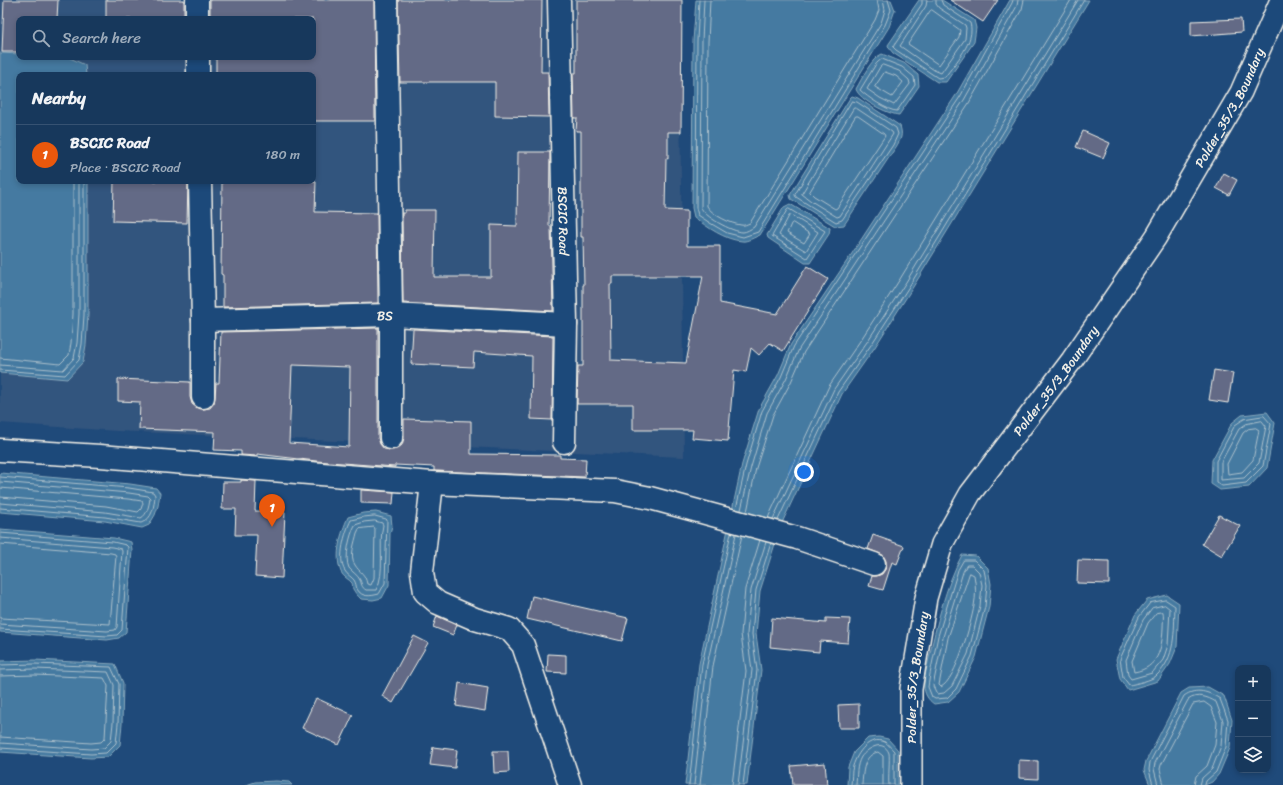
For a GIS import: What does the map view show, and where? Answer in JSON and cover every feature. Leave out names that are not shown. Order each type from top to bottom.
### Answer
[{"type":"street","points":[[197,0],[197,16]]},
{"type":"street","points":[[386,0],[391,315],[391,438]]},
{"type":"street","name":"BSCIC Road","points":[[559,0],[566,324],[564,442]]},
{"type":"street","name":"Polder_35/3_Boundary","points":[[911,785],[910,689],[926,598],[942,544],[970,494],[1072,360],[1156,237],[1241,92],[1281,0]]},
{"type":"street","points":[[198,60],[198,72]]},
{"type":"street","points":[[200,184],[203,397]]},
{"type":"street","name":"BS","points":[[203,320],[391,315],[566,324]]},
{"type":"street","points":[[0,450],[100,456],[432,483],[615,491],[650,498],[797,538],[874,564]]},
{"type":"street","points":[[432,483],[422,572],[425,592],[438,602],[475,619],[509,629],[523,645],[570,785]]},
{"type":"shaded area","points":[[0,0],[679,0],[684,457],[117,431],[0,423]]},
{"type":"water","points":[[696,0],[891,0],[895,10],[889,27],[760,235],[746,241],[723,236],[710,229],[694,217],[692,208],[693,41]]},
{"type":"water","points":[[919,0],[942,0],[974,20],[976,28],[974,42],[946,82],[937,82],[893,53],[888,45]]},
{"type":"water","points":[[1010,0],[1089,0],[913,287],[875,347],[842,394],[781,525],[760,591],[756,634],[761,670],[747,785],[685,785],[699,664],[742,464],[759,409],[778,375],[791,344],[956,95]]},
{"type":"water","points":[[0,53],[16,54],[16,60],[74,60],[85,65],[86,72],[16,72],[16,184],[88,184],[88,315],[83,362],[67,379],[0,373]]},
{"type":"water","points":[[882,54],[904,63],[918,75],[919,86],[899,115],[874,106],[862,98],[856,89],[871,64],[878,56]]},
{"type":"water","points":[[852,96],[858,98],[900,126],[901,134],[896,147],[844,225],[835,226],[791,199],[790,195]]},
{"type":"water","points":[[790,204],[830,228],[829,234],[810,263],[805,263],[768,238],[767,235],[784,207]]},
{"type":"water","points":[[1267,412],[1275,423],[1267,468],[1249,487],[1220,490],[1211,484],[1212,460],[1232,423],[1242,415]]},
{"type":"water","points":[[0,473],[130,484],[156,488],[160,493],[158,506],[149,525],[142,528],[105,521],[0,512]]},
{"type":"water","points":[[376,512],[391,516],[392,526],[390,533],[389,585],[382,598],[373,600],[361,599],[354,590],[352,583],[341,572],[338,558],[339,544],[348,517],[363,513]]},
{"type":"water","points":[[0,529],[114,538],[131,542],[132,550],[126,632],[119,638],[107,640],[0,632]]},
{"type":"water","points":[[962,555],[976,556],[988,568],[991,584],[989,607],[976,657],[959,692],[948,702],[934,704],[928,698],[925,691],[925,676],[942,606],[956,566]]},
{"type":"water","points":[[1167,595],[1179,603],[1177,647],[1170,664],[1158,681],[1128,690],[1120,679],[1116,659],[1135,615],[1147,600]]},
{"type":"water","points":[[35,660],[115,664],[123,683],[122,724],[120,745],[108,757],[91,758],[0,752],[0,661]]},
{"type":"water","points":[[1208,687],[1224,696],[1232,720],[1230,748],[1219,774],[1212,782],[1205,785],[1150,785],[1144,770],[1146,761],[1181,693],[1189,688]]},
{"type":"water","points":[[879,737],[888,739],[898,750],[898,785],[847,785],[848,767],[854,752],[868,738]]},
{"type":"water","points":[[255,782],[289,782],[292,785],[246,785]]},
{"type":"building","points":[[4,0],[58,0],[57,16],[16,16],[16,52],[2,52]]},
{"type":"building","points":[[106,0],[184,0],[184,16],[106,16]]},
{"type":"building","points":[[210,0],[374,0],[375,121],[316,121],[316,72],[216,72],[216,60],[316,60],[316,16],[210,16]]},
{"type":"building","points":[[398,0],[542,0],[541,72],[548,72],[549,117],[495,116],[495,82],[400,82]]},
{"type":"building","points":[[576,0],[682,0],[681,132],[668,132],[665,210],[687,211],[687,246],[720,246],[720,303],[777,314],[807,266],[828,279],[783,351],[770,343],[759,355],[751,348],[746,372],[734,370],[728,441],[692,438],[693,430],[633,430],[633,404],[577,404],[578,366],[583,366],[584,285],[583,237],[581,237],[581,131],[576,131],[577,118],[574,118],[573,73],[576,73]],"holes":[[[612,276],[703,276],[686,363],[611,360],[610,284],[612,284]]]},
{"type":"building","points":[[950,0],[998,0],[983,22]]},
{"type":"building","points":[[1241,19],[1242,32],[1191,36],[1191,21]]},
{"type":"building","points":[[1083,131],[1110,143],[1103,158],[1076,147]]},
{"type":"building","points":[[518,152],[550,152],[549,226],[551,226],[553,311],[403,303],[402,213],[405,213],[405,210],[435,210],[434,277],[491,277],[491,225],[517,226]]},
{"type":"building","points":[[1224,173],[1237,180],[1229,195],[1216,188]]},
{"type":"building","points":[[114,184],[188,184],[187,223],[113,221]]},
{"type":"building","points":[[222,184],[316,184],[315,212],[377,213],[378,303],[223,307],[223,275],[221,274]]},
{"type":"building","points":[[378,328],[378,438],[384,449],[397,449],[402,445],[404,438],[404,419],[471,421],[471,454],[560,455],[560,458],[586,459],[585,477],[434,471],[434,467],[395,465],[395,467],[316,461],[257,454],[257,456],[241,455],[241,451],[214,450],[215,432],[139,429],[140,402],[118,401],[118,379],[190,382],[190,397],[192,404],[197,408],[210,408],[214,403],[216,383],[219,383],[221,332]],"holes":[[[292,365],[350,367],[349,447],[289,443]]]},
{"type":"building","points":[[413,329],[553,336],[552,420],[531,419],[532,356],[474,352],[473,367],[411,364]]},
{"type":"building","points":[[1214,370],[1233,373],[1228,403],[1209,400]]},
{"type":"building","points":[[241,480],[256,481],[255,511],[285,512],[282,578],[255,576],[257,535],[235,535],[236,509],[222,509],[223,482],[241,482]]},
{"type":"building","points":[[361,490],[394,492],[393,504],[361,503]]},
{"type":"building","points":[[1219,515],[1240,526],[1222,556],[1202,544]]},
{"type":"building","points":[[873,535],[904,546],[897,564],[892,562],[883,590],[869,586],[872,576],[882,574],[886,568],[886,561],[883,555],[868,549]]},
{"type":"building","points":[[1078,560],[1109,561],[1109,584],[1077,583]]},
{"type":"building","points":[[532,596],[628,618],[622,641],[527,619]]},
{"type":"building","points":[[437,616],[457,625],[453,635],[433,627]]},
{"type":"building","points":[[772,618],[826,623],[826,618],[850,619],[848,643],[820,641],[819,652],[770,647]]},
{"type":"building","points":[[414,636],[428,643],[393,703],[382,696]]},
{"type":"building","points":[[548,654],[566,655],[566,673],[547,672]]},
{"type":"building","points":[[459,683],[488,688],[485,711],[456,706]]},
{"type":"building","points":[[316,698],[353,715],[339,745],[302,728]]},
{"type":"building","points":[[859,704],[859,728],[839,728],[838,705]]},
{"type":"building","points":[[433,747],[457,750],[455,768],[430,765]]},
{"type":"building","points":[[493,751],[508,751],[509,772],[494,773]]},
{"type":"building","points":[[1019,760],[1038,761],[1038,779],[1019,778]]},
{"type":"building","points":[[825,763],[827,785],[793,785],[791,766]]},
{"type":"place","name":"BSCIC Road","points":[[272,527]]}]
